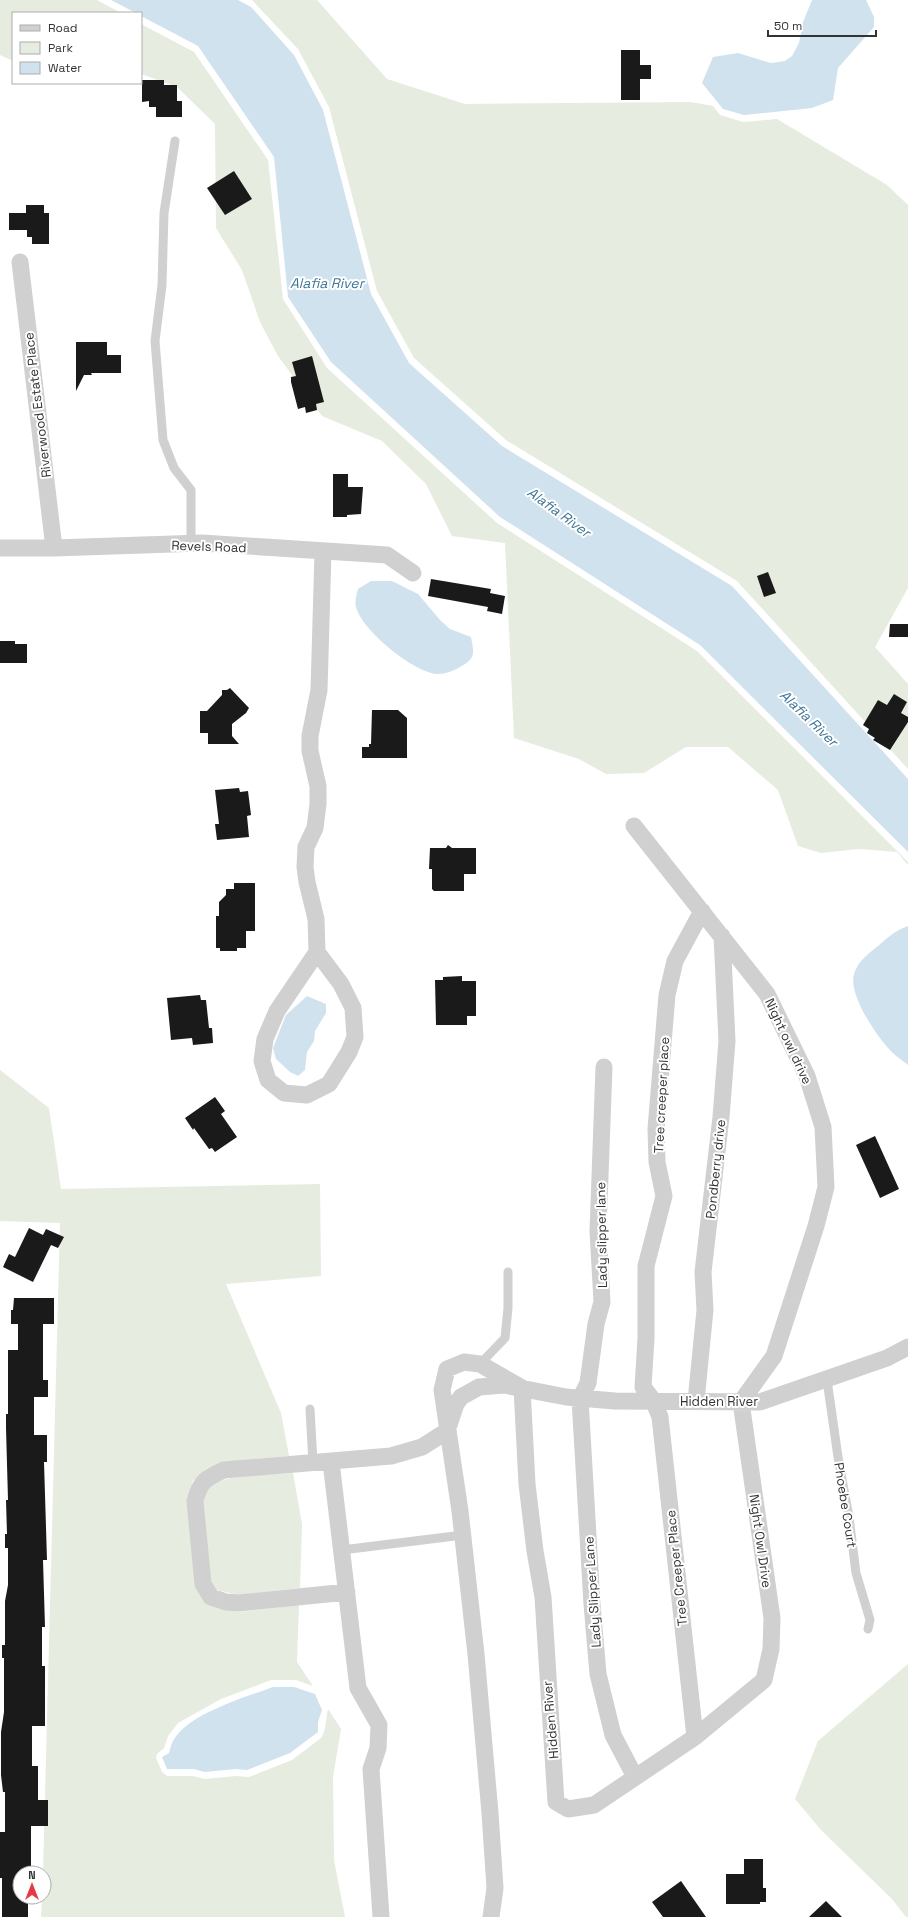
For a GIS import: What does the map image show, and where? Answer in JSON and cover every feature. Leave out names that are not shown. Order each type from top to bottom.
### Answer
[{"type":"street","name":"Riverwood Estate Place","points":[[20,262],[54,548]]},
{"type":"street","name":"Revels Road","points":[[0,548],[191,544],[386,555],[413,573]]},
{"type":"street","points":[[317,952],[277,1011],[265,1039],[262,1061],[268,1080],[284,1093],[307,1095],[329,1084],[349,1052],[355,1036],[353,1008],[341,984],[317,952],[316,919],[305,867],[306,847],[315,828],[318,804],[318,786],[310,751],[310,736],[319,690],[323,552]]},
{"type":"street","name":"Night owl drive","points":[[634,826],[767,994],[807,1076],[823,1127],[826,1187],[816,1226],[774,1356],[741,1402]]},
{"type":"street","name":"Tree creeper place","points":[[653,1400],[643,1387],[646,1338],[646,1266],[664,1196],[657,1162],[656,1129],[667,995],[675,961],[702,911]]},
{"type":"street","name":"Pondberry drive","points":[[696,1401],[705,1310],[703,1272],[727,1041],[722,936]]},
{"type":"street","name":"Lady slipper lane","points":[[580,1399],[588,1383],[596,1324],[602,1302],[598,1230],[604,1067]]},
{"type":"street","name":"Hidden River","points":[[448,1431],[456,1404],[461,1397],[469,1392],[491,1386],[522,1388],[580,1399],[615,1401],[653,1400],[760,1402],[887,1358],[908,1347]]},
{"type":"street","name":"Hidden River","points":[[491,1917],[495,1888],[477,1662],[463,1535],[442,1390],[448,1369],[464,1362],[480,1364],[522,1388]]},
{"type":"street","name":"Hidden River","points":[[522,1388],[527,1484],[535,1551],[543,1597],[545,1648],[556,1802],[568,1809],[594,1806],[695,1737],[764,1680]]},
{"type":"street","name":"Lady Slipper Lane","points":[[580,1399],[592,1604],[598,1674],[613,1735],[636,1777]]},
{"type":"street","name":"Tree Creeper Place","points":[[653,1400],[660,1417],[695,1737]]},
{"type":"street","name":"Night Owl Drive","points":[[741,1402],[772,1618],[771,1649],[764,1680]]},
{"type":"street","points":[[347,1592],[239,1603],[226,1602],[211,1597],[203,1584],[195,1501],[198,1487],[209,1477],[224,1470],[391,1456],[422,1447],[448,1431]]},
{"type":"street","points":[[331,1462],[358,1688],[379,1725],[378,1748],[371,1769],[373,1823],[381,1917]]},
{"type":"lane","points":[[175,141],[164,213],[162,284],[155,341],[163,440],[174,468],[191,490],[191,544]]},
{"type":"lane","points":[[480,1364],[505,1338],[508,1308],[508,1272]]},
{"type":"lane","name":"Phoebe Court","points":[[827,1380],[838,1457],[849,1517],[856,1573],[870,1620],[868,1629]]},
{"type":"lane","points":[[310,1408],[313,1463]]},
{"type":"lane","points":[[342,1550],[463,1535]]},
{"type":"green space","points":[[0,0],[97,0],[119,12],[12,12],[12,61],[0,55]]},
{"type":"green space","points":[[252,0],[317,0],[387,79],[465,104],[691,102],[713,106],[720,115],[743,122],[777,119],[887,185],[908,205],[908,588],[875,647],[908,684],[908,769],[737,581],[506,440],[414,358],[377,291],[329,107],[298,49]]},
{"type":"green space","points":[[142,25],[194,52],[268,160],[283,299],[327,368],[497,523],[697,651],[908,862],[908,865],[897,852],[859,849],[821,853],[798,846],[778,790],[728,747],[686,747],[644,773],[606,774],[579,759],[514,738],[505,543],[452,536],[426,484],[382,441],[322,416],[278,356],[260,322],[242,270],[216,228],[215,124],[177,87],[142,75]]},
{"type":"green space","points":[[0,1070],[49,1108],[61,1189],[320,1184],[321,1276],[226,1284],[281,1413],[289,1456],[224,1462],[206,1469],[193,1481],[187,1498],[196,1585],[225,1610],[240,1612],[299,1605],[297,1662],[313,1686],[296,1680],[271,1680],[221,1699],[178,1723],[168,1736],[164,1748],[157,1754],[156,1758],[162,1772],[167,1776],[193,1776],[205,1779],[236,1776],[249,1777],[292,1760],[321,1738],[325,1728],[328,1709],[341,1729],[333,1777],[334,1860],[345,1917],[41,1917],[42,1905],[52,1905],[52,1865],[43,1865],[60,1223],[0,1221]]},
{"type":"green space","points":[[293,1473],[302,1524],[300,1588],[239,1595],[216,1590],[210,1580],[202,1501],[204,1492],[210,1486],[220,1481],[232,1478]]},
{"type":"green space","points":[[908,1664],[908,1917],[906,1917],[892,1899],[821,1830],[795,1799],[818,1741]]},
{"type":"water","name":"Alafia River","points":[[111,0],[238,0],[251,7],[294,55],[323,110],[371,294],[409,363],[502,446],[732,586],[908,779],[908,852],[700,645],[500,517],[331,362],[288,297],[274,157],[198,46],[142,17],[142,12],[134,12]]},
{"type":"water","points":[[812,0],[866,0],[874,17],[874,27],[838,68],[833,100],[812,108],[744,115],[723,109],[702,83],[713,57],[738,53],[771,63],[785,61],[792,56],[799,43],[803,22]]},
{"type":"water","points":[[371,581],[392,581],[418,594],[440,620],[450,629],[471,637],[473,655],[469,661],[455,670],[437,674],[427,672],[403,659],[391,650],[370,629],[356,608],[358,589]]},
{"type":"water","points":[[908,926],[908,1065],[891,1051],[877,1034],[864,1014],[855,992],[853,982],[856,969],[864,958],[892,934]]},
{"type":"water","points":[[307,996],[326,1004],[326,1013],[315,1031],[314,1041],[307,1052],[305,1070],[298,1076],[290,1072],[276,1059],[273,1048],[286,1015]]},
{"type":"water","points":[[273,1687],[294,1687],[315,1694],[322,1710],[318,1722],[318,1732],[290,1753],[247,1770],[236,1769],[204,1772],[194,1769],[167,1769],[162,1757],[169,1753],[173,1741],[180,1731],[204,1715],[218,1708]]},
{"type":"building","points":[[621,50],[640,50],[640,65],[651,65],[651,79],[640,79],[640,100],[621,100]]},
{"type":"building","points":[[142,80],[164,80],[164,85],[177,85],[177,101],[182,101],[182,117],[156,117],[156,107],[149,107],[149,101],[142,102]]},
{"type":"building","points":[[234,171],[252,199],[225,215],[207,188]]},
{"type":"building","points":[[26,205],[44,205],[44,213],[49,213],[49,244],[32,244],[32,237],[27,237],[27,230],[9,230],[9,213],[26,213]]},
{"type":"building","points":[[76,342],[107,342],[107,355],[121,355],[121,373],[91,373],[92,375],[84,375],[76,391]]},
{"type":"building","points":[[312,356],[324,402],[316,404],[317,410],[306,413],[305,407],[298,409],[291,382],[291,377],[296,376],[292,362]]},
{"type":"building","points":[[333,474],[348,474],[348,487],[363,487],[361,514],[347,515],[347,517],[333,517]]},
{"type":"building","points":[[768,572],[776,593],[764,597],[757,576]]},
{"type":"building","points":[[431,579],[491,589],[490,593],[505,596],[502,614],[487,611],[488,607],[428,596]]},
{"type":"building","points":[[890,624],[908,624],[908,637],[889,637]]},
{"type":"building","points":[[0,641],[15,641],[15,644],[27,644],[27,663],[0,663]]},
{"type":"building","points":[[230,688],[249,708],[246,713],[232,724],[232,736],[239,744],[208,744],[208,733],[200,733],[200,711],[207,711],[222,695],[222,690],[227,690]]},
{"type":"building","points":[[894,694],[907,702],[901,713],[908,717],[908,722],[890,750],[873,740],[875,738],[867,733],[869,729],[863,725],[878,700],[887,705]]},
{"type":"building","points":[[372,710],[398,710],[407,718],[407,758],[362,758],[362,747],[369,747],[369,744],[371,744]]},
{"type":"building","points":[[239,788],[240,792],[248,791],[251,815],[247,816],[249,837],[217,840],[215,824],[219,824],[215,790]]},
{"type":"building","points":[[448,845],[452,848],[476,848],[476,874],[464,874],[464,891],[434,891],[432,889],[432,869],[429,869],[430,848],[446,848]]},
{"type":"building","points":[[234,883],[255,883],[255,931],[246,931],[246,948],[237,948],[237,951],[220,951],[220,948],[216,948],[216,916],[219,916],[219,902],[226,895],[226,889],[234,889]]},
{"type":"building","points":[[462,976],[462,981],[476,981],[476,1016],[467,1016],[467,1025],[436,1025],[435,980],[443,980],[443,977]]},
{"type":"building","points":[[200,995],[201,1000],[206,1000],[209,1028],[212,1028],[213,1043],[193,1045],[192,1038],[171,1040],[167,998]]},
{"type":"building","points":[[215,1097],[225,1111],[221,1114],[237,1137],[215,1152],[212,1148],[209,1149],[185,1118]]},
{"type":"building","points":[[875,1136],[899,1189],[880,1198],[856,1145]]},
{"type":"building","points":[[29,1228],[43,1235],[46,1229],[64,1237],[58,1248],[51,1245],[33,1282],[3,1267],[9,1254],[15,1257]]},
{"type":"building","points":[[14,1298],[54,1298],[54,1324],[43,1324],[43,1380],[48,1380],[48,1397],[34,1397],[34,1435],[47,1435],[47,1462],[44,1462],[47,1560],[43,1560],[45,1627],[42,1627],[42,1666],[45,1666],[45,1726],[32,1726],[32,1766],[38,1766],[38,1800],[48,1800],[48,1826],[31,1826],[31,1865],[12,1865],[12,1905],[28,1905],[28,1917],[2,1917],[2,1878],[0,1878],[0,1832],[5,1832],[5,1792],[3,1792],[1,1775],[1,1732],[4,1712],[4,1658],[2,1658],[2,1645],[5,1645],[5,1601],[8,1585],[8,1548],[5,1548],[5,1534],[7,1534],[6,1500],[8,1500],[6,1414],[8,1414],[8,1350],[18,1350],[18,1324],[11,1324],[11,1310],[13,1310]]},
{"type":"building","points":[[744,1859],[763,1859],[763,1888],[766,1888],[766,1902],[760,1902],[760,1904],[726,1904],[726,1874],[744,1874]]},
{"type":"building","points":[[681,1881],[706,1917],[663,1917],[652,1902]]},
{"type":"building","points":[[826,1901],[842,1917],[809,1917]]}]
